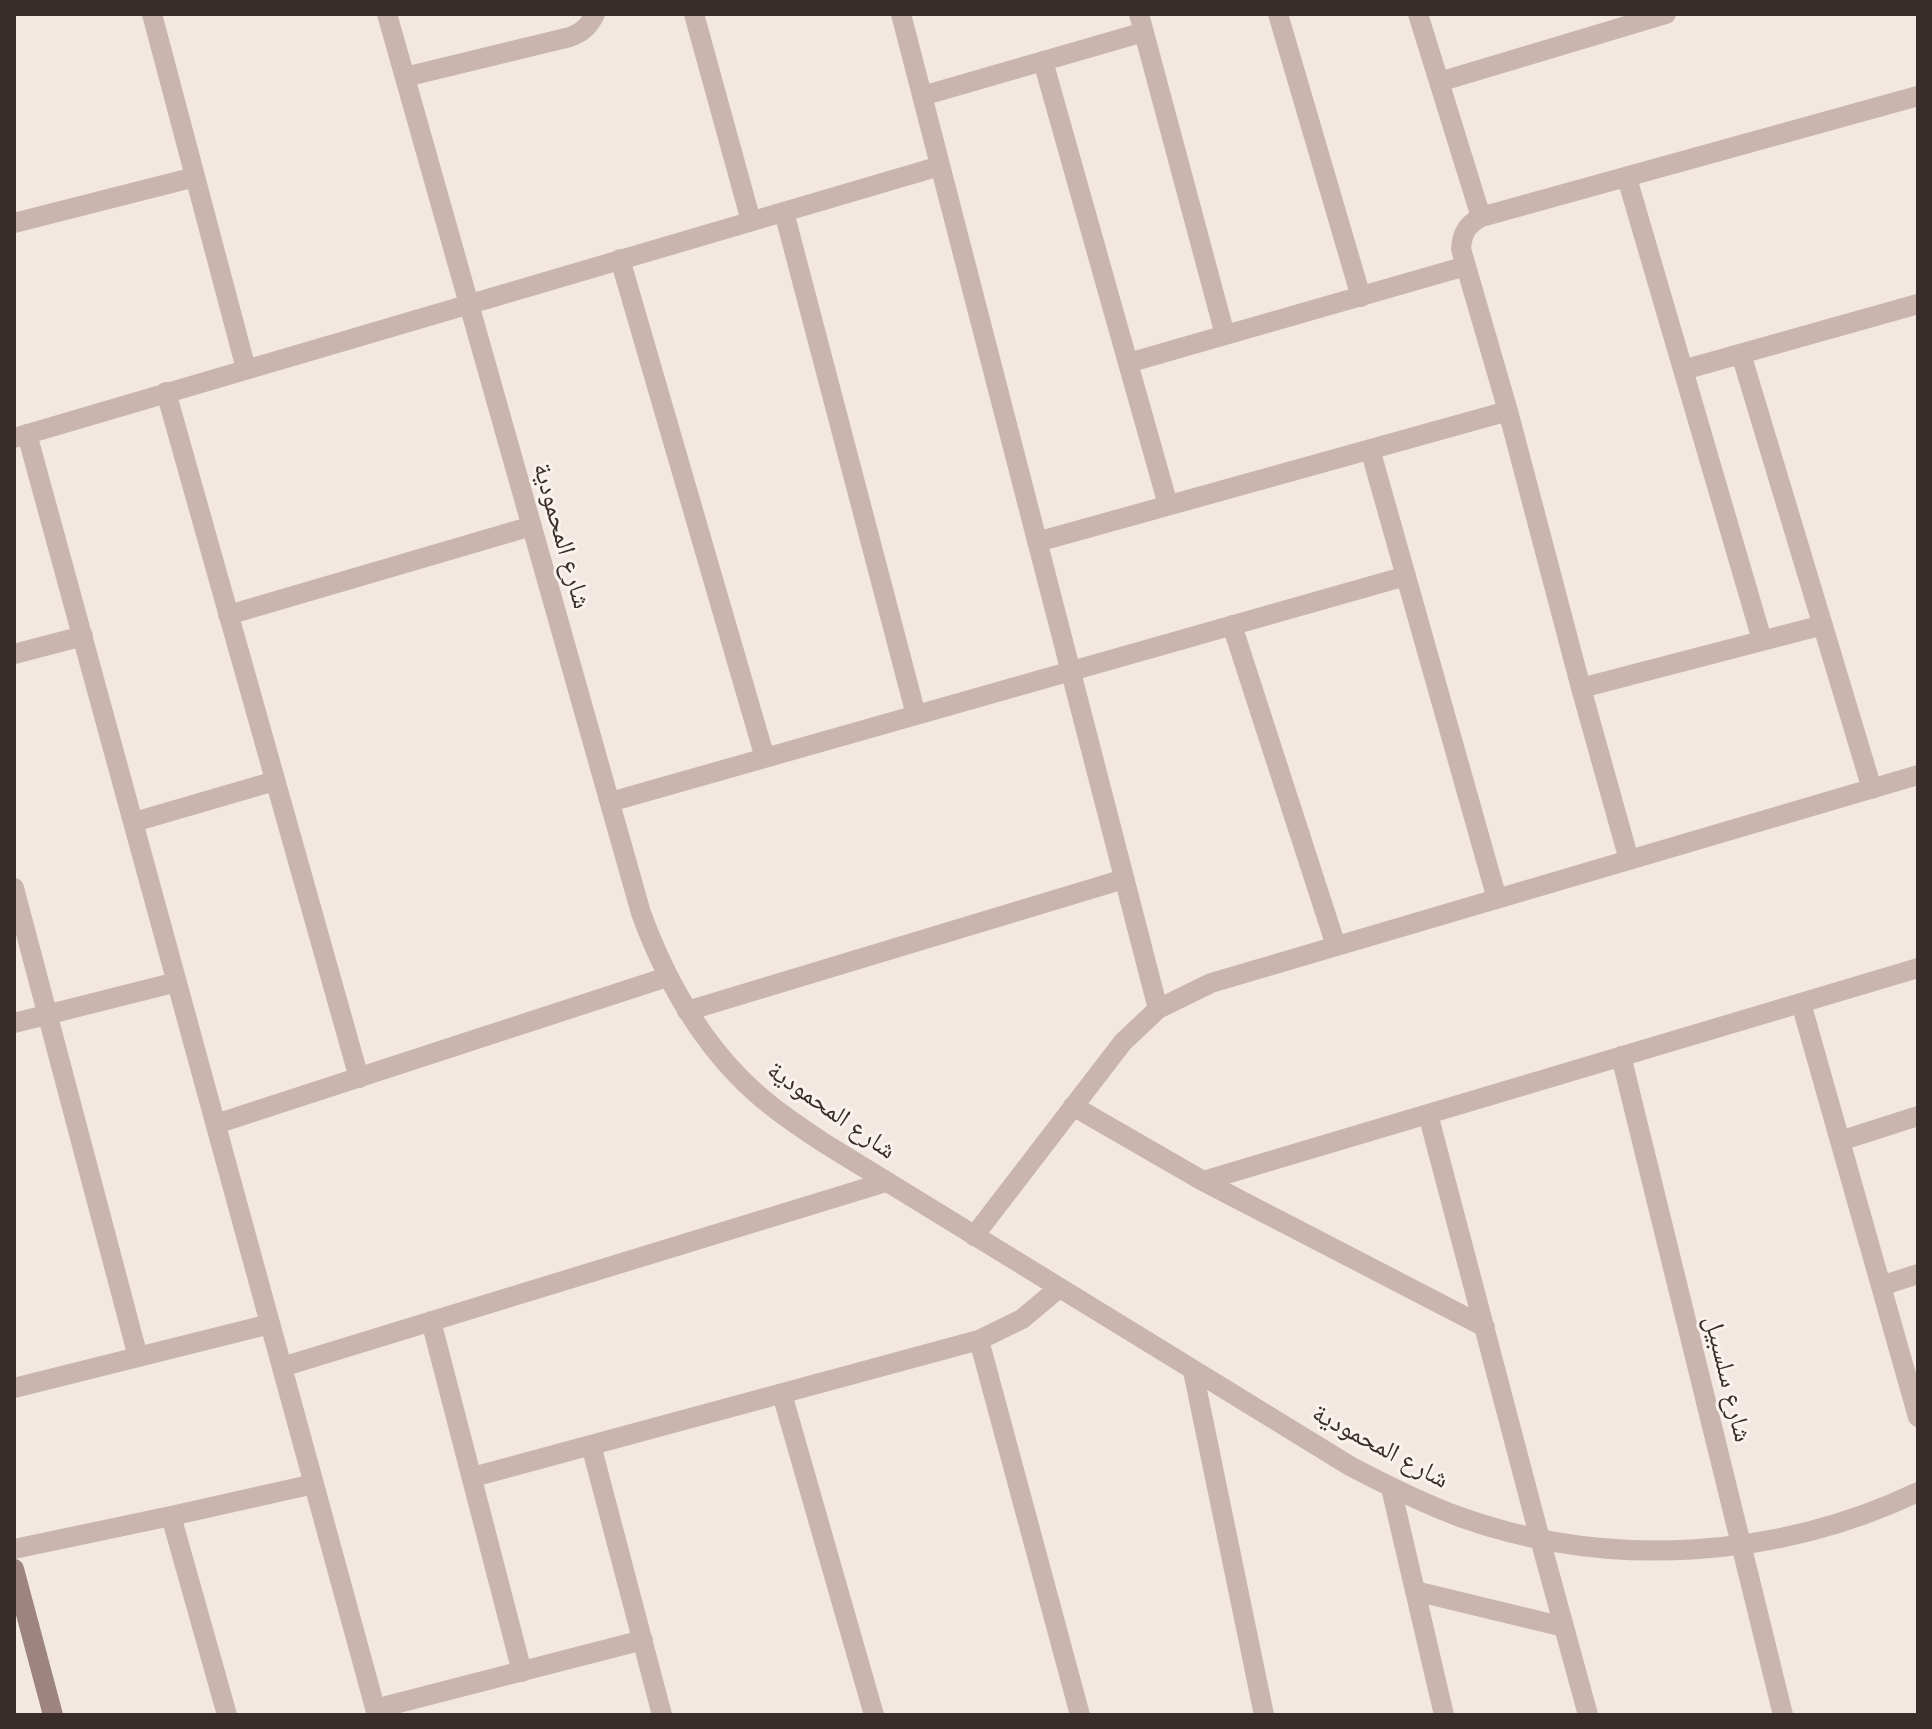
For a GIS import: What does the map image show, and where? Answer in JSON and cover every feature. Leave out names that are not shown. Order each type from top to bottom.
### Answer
[{"type":"street","points":[[152,14],[246,369]]},
{"type":"street","name":"شارع المحمودية","points":[[387,14],[641,913],[667,977],[687,1011],[709,1043],[761,1098],[792,1122],[886,1182],[1350,1466],[1391,1488],[1463,1518],[1540,1539],[1620,1549],[1687,1549],[1782,1538],[1861,1516],[1918,1492]]},
{"type":"street","points":[[405,77],[570,37],[589,25],[595,14]]},
{"type":"street","points":[[694,14],[751,221]]},
{"type":"street","points":[[901,14],[1158,1009]]},
{"type":"street","points":[[1278,14],[1361,297]]},
{"type":"street","points":[[1418,14],[1481,217]]},
{"type":"street","points":[[1439,82],[1658,15]]},
{"type":"street","points":[[922,96],[1043,61],[1141,23],[1225,335]]},
{"type":"street","points":[[1043,61],[1168,505]]},
{"type":"street","points":[[1629,860],[1461,249],[1465,230],[1481,217],[1918,96]]},
{"type":"street","points":[[643,1640],[376,1712],[83,636],[21,436],[940,166]]},
{"type":"street","points":[[14,223],[195,177]]},
{"type":"street","points":[[1627,178],[1762,640]]},
{"type":"street","points":[[784,212],[916,715]]},
{"type":"street","points":[[620,259],[765,758]]},
{"type":"street","points":[[1128,363],[1466,266]]},
{"type":"street","points":[[1683,370],[1918,304]]},
{"type":"street","points":[[1741,354],[1872,789]]},
{"type":"street","points":[[166,392],[359,1078]]},
{"type":"street","points":[[1037,542],[1508,411]]},
{"type":"street","points":[[1370,449],[1497,899]]},
{"type":"street","points":[[228,615],[532,526]]},
{"type":"street","points":[[610,802],[1406,576]]},
{"type":"street","points":[[1232,625],[1336,946]]},
{"type":"street","points":[[1581,688],[1823,625]]},
{"type":"street","points":[[14,654],[83,636]]},
{"type":"street","points":[[974,1236],[1123,1042],[1158,1009],[1211,983],[1918,775]]},
{"type":"street","points":[[134,822],[275,781]]},
{"type":"street","points":[[687,1011],[1124,879]]},
{"type":"street","points":[[14,888],[138,1357]]},
{"type":"street","points":[[1203,1181],[1918,968]]},
{"type":"street","points":[[216,1124],[667,977]]},
{"type":"street","points":[[14,1023],[177,982]]},
{"type":"street","points":[[1801,1003],[1918,1417]]},
{"type":"street","name":"شارع سلسبيل","points":[[1621,1056],[1783,1715]]},
{"type":"street","points":[[1073,1106],[1203,1181],[1485,1327]]},
{"type":"street","points":[[1428,1114],[1588,1715]]},
{"type":"street","points":[[1840,1141],[1918,1116]]},
{"type":"street","points":[[282,1367],[886,1182]]},
{"type":"street","points":[[1881,1286],[1918,1274]]},
{"type":"street","points":[[473,1477],[979,1340],[1022,1319],[1059,1288]]},
{"type":"street","points":[[431,1321],[522,1672]]},
{"type":"street","points":[[14,1388],[270,1324]]},
{"type":"street","points":[[979,1340],[1080,1715]]},
{"type":"street","points":[[1193,1371],[1264,1715]]},
{"type":"street","points":[[782,1394],[874,1715]]},
{"type":"street","points":[[591,1445],[662,1715]]},
{"type":"street","points":[[14,1549],[314,1484]]},
{"type":"street","points":[[1391,1488],[1444,1715]]},
{"type":"street","points":[[171,1516],[227,1715]]},
{"type":"street","points":[[14,1569],[53,1715]]},
{"type":"street","points":[[1415,1591],[1564,1627]]}]
